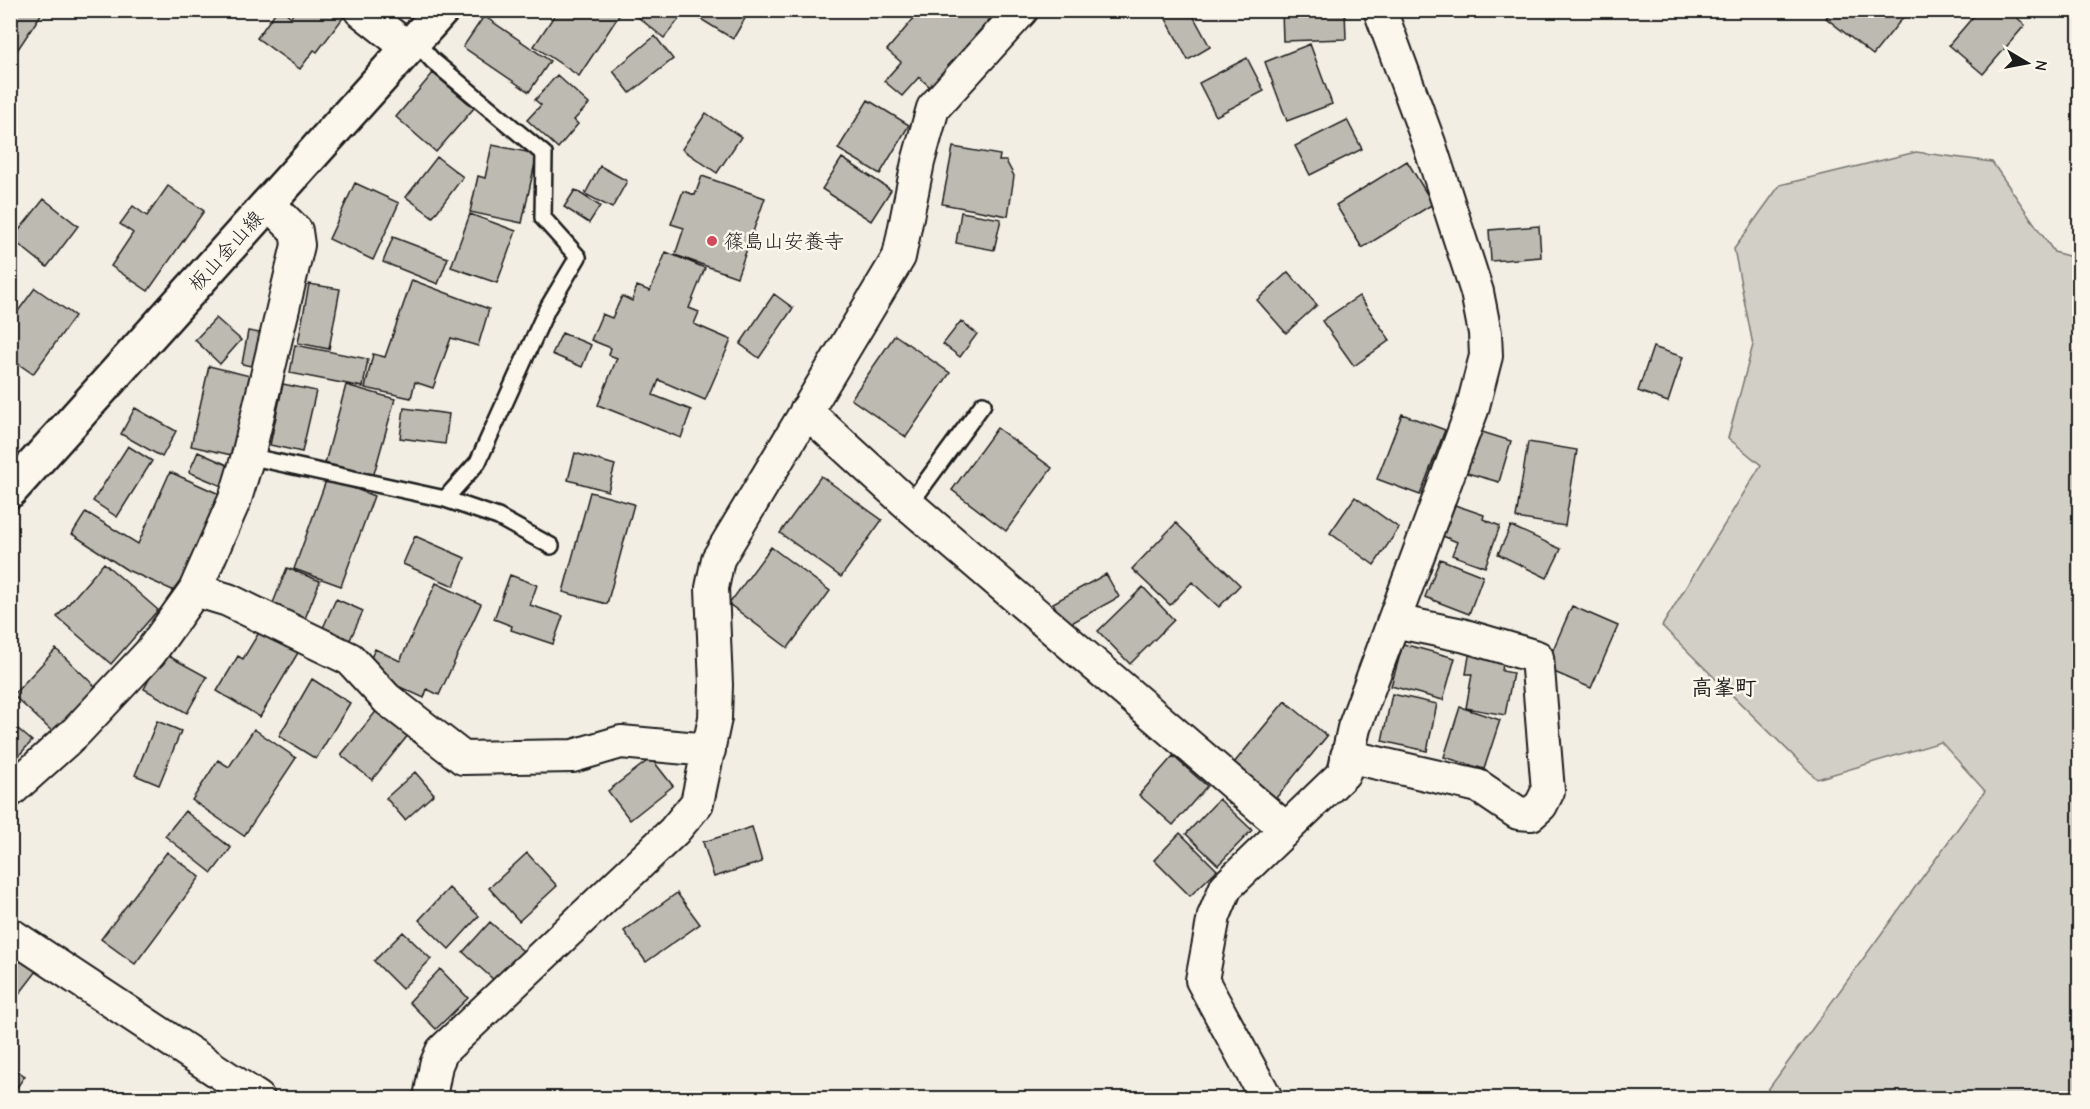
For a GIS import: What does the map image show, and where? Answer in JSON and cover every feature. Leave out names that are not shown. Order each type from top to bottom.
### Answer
[{"type":"main road","name":"板山金山線","points":[[10,491],[442,10]]},
{"type":"street","points":[[360,10],[411,44]]},
{"type":"street","points":[[430,1098],[435,1065],[442,1051],[674,831],[697,803],[709,750],[716,685],[713,575],[718,559],[899,256],[918,162],[933,108],[1022,10]]},
{"type":"street","points":[[1266,1098],[1202,980],[1214,915],[1226,887],[1344,773],[1354,728],[1479,391],[1486,356],[1485,333],[1477,292],[1429,143],[1380,10]]},
{"type":"street","points":[[10,791],[76,732],[150,653],[195,590],[235,499],[248,456],[298,244],[296,231],[268,204]]},
{"type":"street","points":[[806,411],[909,505],[1286,829]]},
{"type":"street","points":[[195,590],[228,600],[350,659],[387,699],[463,758],[573,756],[621,742],[709,750]]},
{"type":"street","points":[[1347,756],[1478,786],[1518,813],[1531,813],[1541,805],[1548,791],[1537,657],[1462,635],[1394,621]]},
{"type":"street","points":[[10,934],[258,1098]]},
{"type":"lane","points":[[411,44],[544,154],[543,218],[578,257],[547,309],[478,462],[445,499]]},
{"type":"lane","points":[[909,505],[983,404]]},
{"type":"lane","points":[[248,456],[445,499],[498,517],[551,546]]},
{"type":"shaded area","points":[[1916,152],[1992,162],[2054,252],[2079,259],[2079,1098],[1762,1098],[1985,791],[1941,742],[1817,779],[1662,626],[1761,465],[1728,438],[1753,345],[1734,249],[1780,185]]},
{"type":"building","points":[[10,10],[44,10],[10,61]]},
{"type":"building","points":[[277,10],[283,10],[291,17],[295,10],[341,10],[346,14],[317,52],[314,50],[300,69],[257,38]]},
{"type":"building","points":[[558,10],[615,10],[620,14],[579,76],[534,46]]},
{"type":"building","points":[[629,10],[680,10],[684,13],[664,38]]},
{"type":"building","points":[[693,10],[750,10],[733,39],[691,13]]},
{"type":"building","points":[[921,10],[996,12],[930,87],[919,77],[902,96],[884,81],[901,62],[887,50]]},
{"type":"building","points":[[1177,10],[1190,10],[1210,47],[1188,60],[1165,17]]},
{"type":"building","points":[[1282,10],[1345,10],[1346,39],[1283,41]]},
{"type":"building","points":[[1832,10],[1909,10],[1873,55],[1826,18]]},
{"type":"building","points":[[1979,10],[2009,10],[2025,25],[1983,74],[1949,45]]},
{"type":"building","points":[[484,16],[550,61],[529,92],[463,47]]},
{"type":"building","points":[[655,36],[673,59],[630,93],[613,71]]},
{"type":"building","points":[[1310,44],[1332,104],[1287,121],[1265,62]]},
{"type":"building","points":[[1247,58],[1264,91],[1216,116],[1199,83]]},
{"type":"building","points":[[433,73],[474,108],[436,152],[396,117]]},
{"type":"building","points":[[557,75],[589,104],[574,120],[578,124],[558,148],[527,120],[541,105],[535,100]]},
{"type":"building","points":[[868,100],[909,125],[880,174],[838,149]]},
{"type":"building","points":[[706,113],[741,137],[717,173],[682,149]]},
{"type":"building","points":[[1347,120],[1362,149],[1310,175],[1295,146]]},
{"type":"building","points":[[492,145],[537,154],[522,223],[470,212],[478,176],[485,178]]},
{"type":"building","points":[[953,147],[1000,155],[999,161],[1006,161],[1014,176],[1008,216],[942,204]]},
{"type":"building","points":[[437,157],[463,177],[433,217],[406,197]]},
{"type":"building","points":[[842,158],[891,190],[871,221],[822,189]]},
{"type":"building","points":[[1407,161],[1433,204],[1362,248],[1336,205]]},
{"type":"building","points":[[600,166],[627,181],[612,208],[585,194]]},
{"type":"building","points":[[702,176],[765,198],[737,277],[675,255],[684,228],[671,224],[683,191],[695,195]]},
{"type":"building","points":[[355,183],[399,203],[373,260],[329,239]]},
{"type":"building","points":[[168,186],[204,211],[148,291],[111,266],[133,233],[120,224],[133,206],[147,216]]},
{"type":"building","points":[[575,190],[600,206],[589,223],[564,207]]},
{"type":"building","points":[[44,199],[78,226],[47,267],[12,239]]},
{"type":"building","points":[[961,212],[1001,219],[994,250],[956,243]]},
{"type":"building","points":[[470,214],[516,231],[497,283],[451,267]]},
{"type":"building","points":[[1539,226],[1541,257],[1491,261],[1489,230]]},
{"type":"building","points":[[393,237],[448,258],[438,284],[383,262]]},
{"type":"building","points":[[666,252],[705,268],[689,308],[699,312],[694,324],[731,340],[705,400],[659,380],[653,395],[691,410],[681,438],[598,405],[617,358],[609,355],[611,348],[591,340],[602,314],[612,318],[622,296],[632,301],[637,286],[650,291]]},
{"type":"building","points":[[1288,272],[1317,305],[1286,333],[1257,300]]},
{"type":"building","points":[[412,280],[489,309],[478,346],[451,338],[433,388],[415,382],[411,398],[365,388],[373,354],[385,357]]},
{"type":"building","points":[[309,284],[340,289],[329,349],[298,343]]},
{"type":"building","points":[[35,288],[75,316],[33,374],[10,358],[10,322]]},
{"type":"building","points":[[774,294],[793,308],[759,358],[740,344]]},
{"type":"building","points":[[1359,296],[1390,340],[1354,366],[1322,321]]},
{"type":"building","points":[[216,318],[241,340],[220,364],[195,340]]},
{"type":"building","points":[[961,321],[977,334],[960,357],[943,344]]},
{"type":"building","points":[[248,331],[266,334],[260,368],[242,364]]},
{"type":"building","points":[[562,333],[591,345],[582,367],[552,354]]},
{"type":"building","points":[[895,335],[950,373],[906,437],[851,399]]},
{"type":"building","points":[[295,345],[368,359],[363,387],[290,373]]},
{"type":"building","points":[[1653,347],[1683,357],[1668,402],[1638,391]]},
{"type":"building","points":[[209,366],[254,377],[236,456],[191,446]]},
{"type":"building","points":[[283,384],[316,391],[302,452],[270,445]]},
{"type":"building","points":[[346,385],[395,399],[373,477],[325,463]]},
{"type":"building","points":[[135,408],[176,431],[162,457],[121,434]]},
{"type":"building","points":[[404,408],[449,414],[445,444],[400,438]]},
{"type":"building","points":[[1402,414],[1445,430],[1420,495],[1377,479]]},
{"type":"building","points":[[997,428],[1052,468],[1006,531],[952,490]]},
{"type":"building","points":[[1479,431],[1511,441],[1499,482],[1467,473]]},
{"type":"building","points":[[1528,442],[1577,450],[1565,526],[1516,518]]},
{"type":"building","points":[[128,446],[152,461],[117,517],[93,501]]},
{"type":"building","points":[[198,452],[232,467],[224,487],[189,472]]},
{"type":"building","points":[[575,453],[615,465],[608,491],[568,480]]},
{"type":"building","points":[[170,472],[219,494],[177,592],[127,570],[72,534],[86,512],[138,544]]},
{"type":"building","points":[[821,476],[882,520],[841,577],[780,533]]},
{"type":"building","points":[[327,478],[374,496],[341,586],[294,569]]},
{"type":"building","points":[[590,492],[634,504],[607,604],[563,592]]},
{"type":"building","points":[[1355,497],[1399,528],[1374,565],[1330,533]]},
{"type":"building","points":[[1455,505],[1484,515],[1483,519],[1500,526],[1485,567],[1452,555],[1457,542],[1443,536]]},
{"type":"building","points":[[1176,523],[1240,585],[1219,607],[1192,582],[1170,605],[1132,569]]},
{"type":"building","points":[[1511,526],[1561,549],[1547,578],[1498,554]]},
{"type":"building","points":[[415,536],[465,558],[454,586],[403,564]]},
{"type":"building","points":[[771,547],[830,591],[788,648],[729,604]]},
{"type":"building","points":[[1440,559],[1483,576],[1469,614],[1425,597]]},
{"type":"building","points":[[104,563],[158,610],[111,664],[57,617]]},
{"type":"building","points":[[287,568],[320,581],[304,621],[271,608]]},
{"type":"building","points":[[1106,574],[1119,597],[1066,626],[1053,603]]},
{"type":"building","points":[[510,575],[537,585],[530,605],[563,616],[553,644],[511,630],[512,626],[494,619]]},
{"type":"building","points":[[436,583],[481,604],[439,695],[427,689],[424,698],[365,671],[375,649],[400,661]]},
{"type":"building","points":[[1143,587],[1174,620],[1130,664],[1098,631]]},
{"type":"building","points":[[336,599],[363,611],[349,642],[322,630]]},
{"type":"building","points":[[1572,606],[1618,626],[1591,688],[1545,668]]},
{"type":"building","points":[[264,624],[302,646],[260,717],[217,691],[238,656],[243,659]]},
{"type":"building","points":[[1403,644],[1455,658],[1443,700],[1391,686]]},
{"type":"building","points":[[56,649],[97,688],[55,734],[13,695]]},
{"type":"building","points":[[1470,650],[1504,656],[1502,671],[1513,673],[1505,715],[1466,708],[1472,674],[1466,674]]},
{"type":"building","points":[[163,653],[207,677],[187,713],[144,689]]},
{"type":"building","points":[[312,679],[350,703],[316,759],[279,736]]},
{"type":"building","points":[[1392,694],[1437,704],[1427,751],[1382,741]]},
{"type":"building","points":[[1285,701],[1327,736],[1276,798],[1234,763]]},
{"type":"building","points":[[1460,707],[1500,720],[1484,769],[1444,757]]},
{"type":"building","points":[[378,709],[409,734],[372,780],[341,755]]},
{"type":"building","points":[[157,721],[181,731],[159,785],[135,775]]},
{"type":"building","points":[[10,722],[32,741],[10,765]]},
{"type":"building","points":[[254,729],[296,758],[244,836],[192,800],[218,760],[229,767]]},
{"type":"building","points":[[1173,756],[1207,786],[1173,825],[1139,795]]},
{"type":"building","points":[[651,758],[673,786],[630,820],[608,791]]},
{"type":"building","points":[[415,772],[434,794],[405,820],[386,798]]},
{"type":"building","points":[[1219,799],[1252,830],[1218,865],[1186,834]]},
{"type":"building","points":[[185,811],[231,848],[212,873],[165,836]]},
{"type":"building","points":[[752,827],[762,862],[714,877],[703,842]]},
{"type":"building","points":[[1180,833],[1217,870],[1190,896],[1154,860]]},
{"type":"building","points":[[167,852],[200,877],[135,964],[101,939]]},
{"type":"building","points":[[527,853],[557,886],[519,921],[489,888]]},
{"type":"building","points":[[449,888],[479,916],[449,949],[419,920]]},
{"type":"building","points":[[677,893],[700,924],[646,962],[624,931]]},
{"type":"building","points":[[490,922],[523,951],[495,981],[463,952]]},
{"type":"building","points":[[403,932],[431,959],[402,989],[374,961]]},
{"type":"building","points":[[10,951],[37,971],[10,1006]]},
{"type":"building","points":[[440,969],[468,998],[436,1029],[409,1002]]},
{"type":"building","points":[[10,1066],[25,1076],[10,1097]]},
{"type":"place","name":"篠島山安養寺","points":[[712,241]]},
{"type":"district","name":"高峯町","points":[[1724,688]]}]
